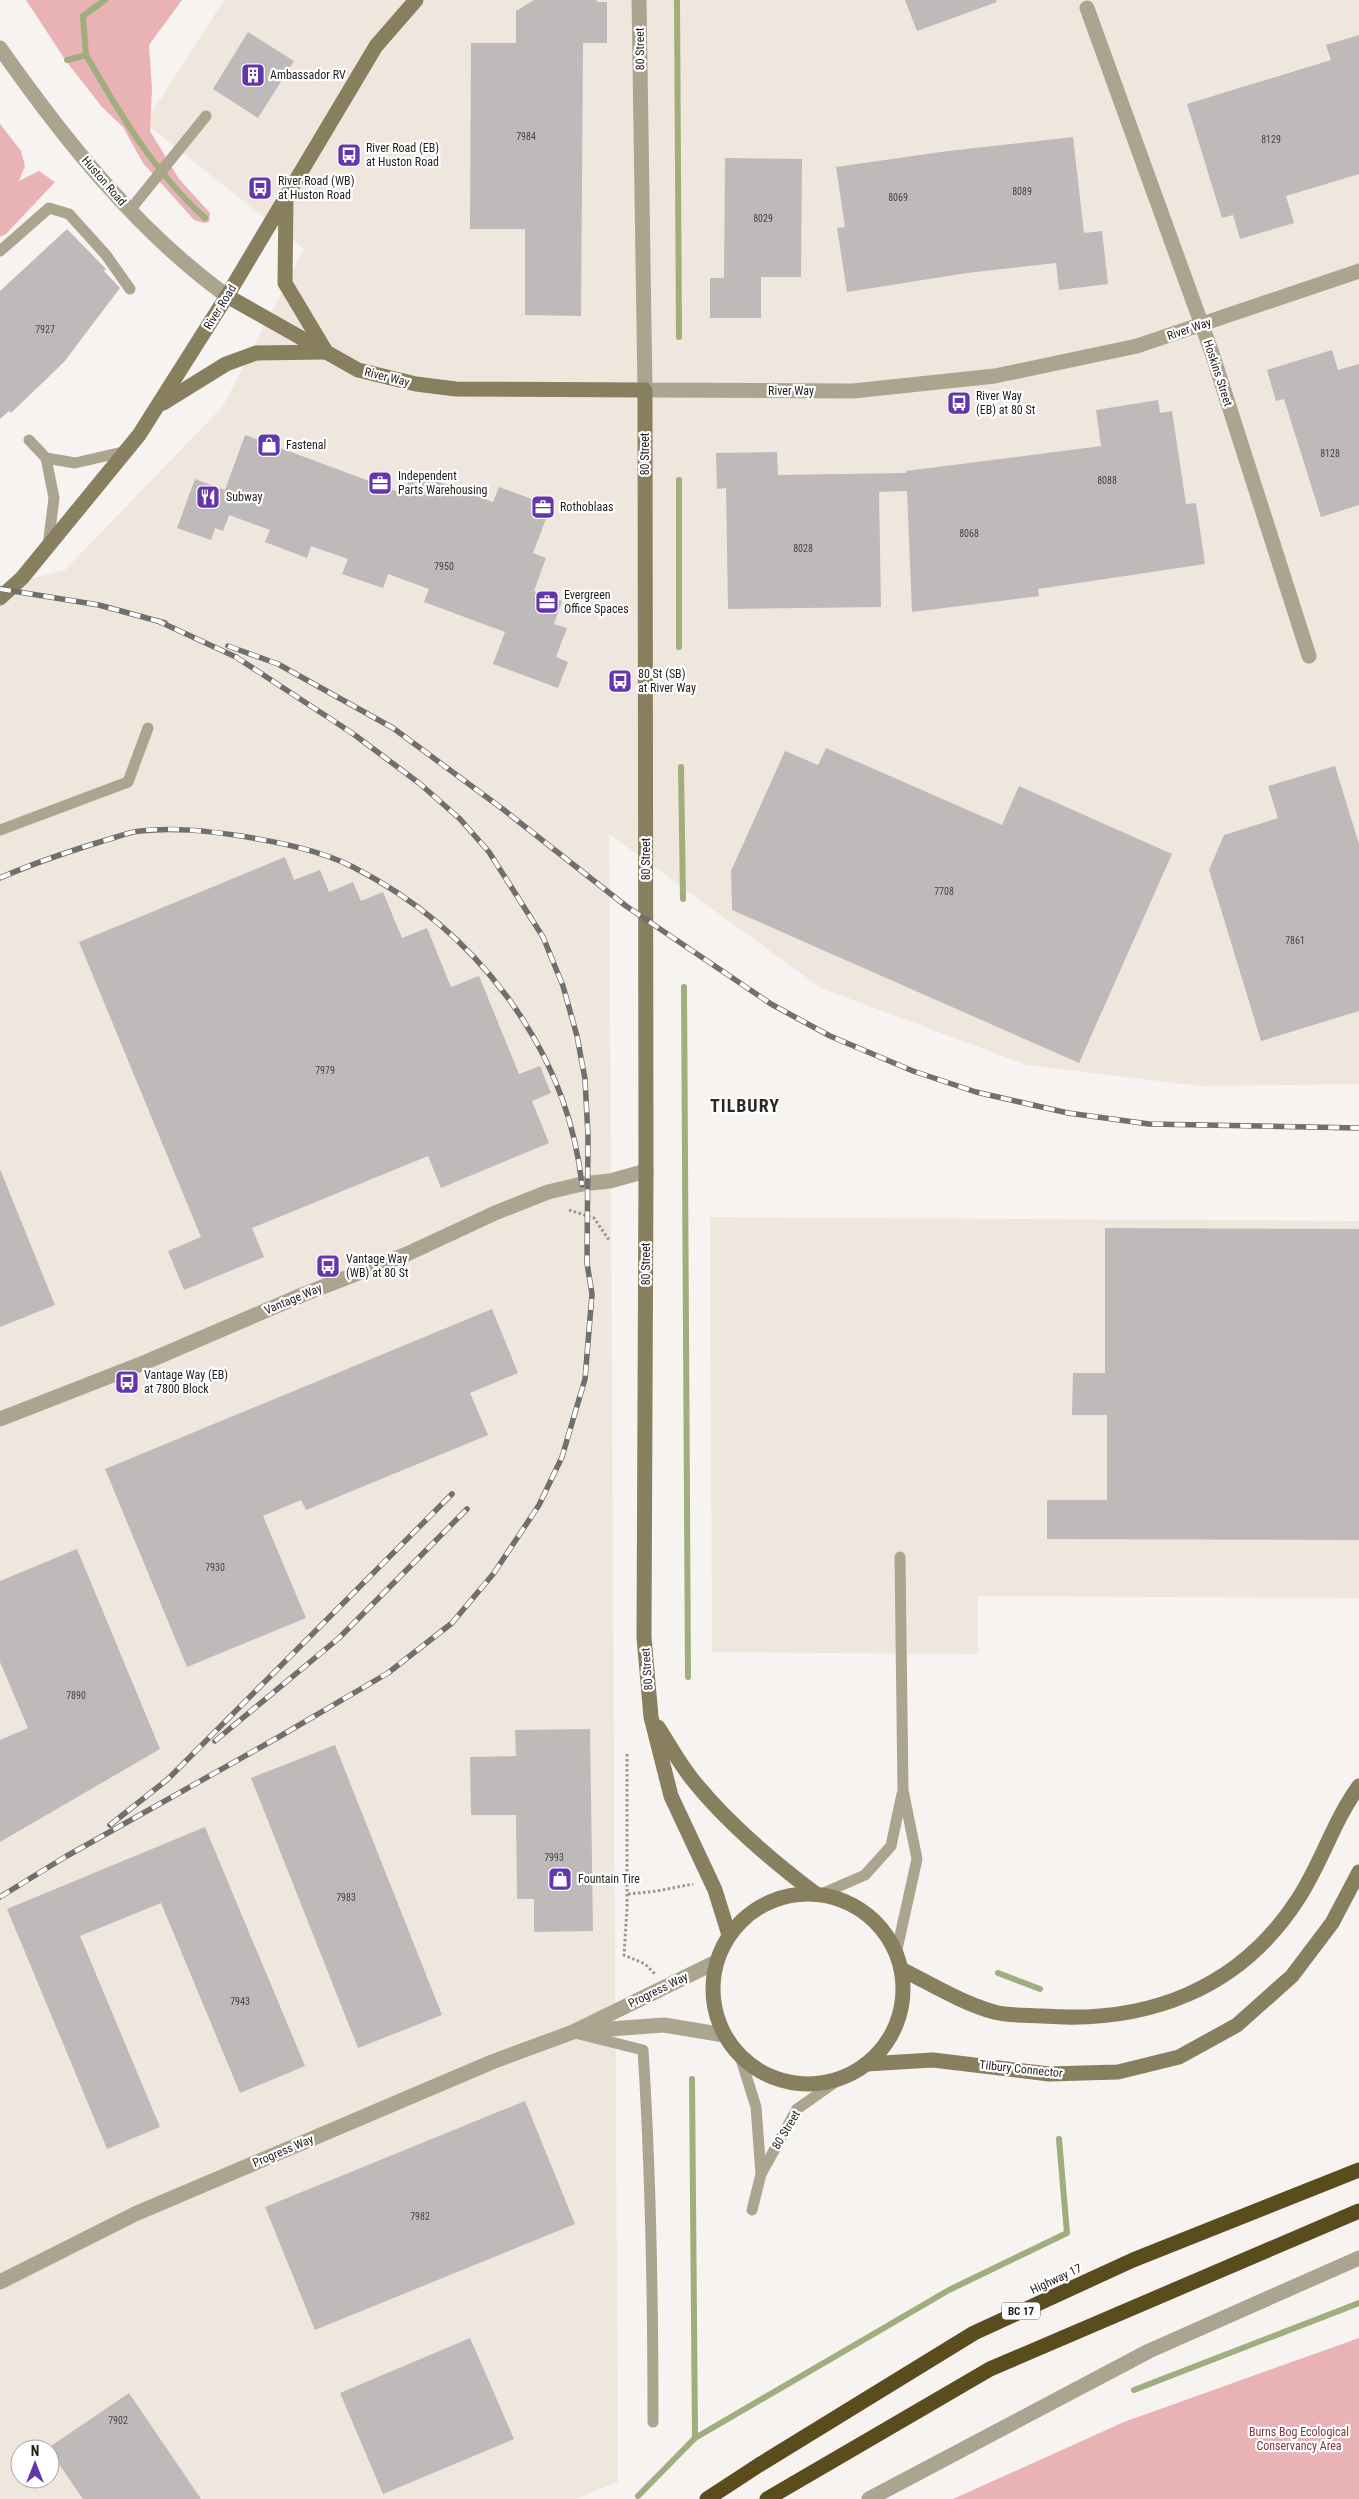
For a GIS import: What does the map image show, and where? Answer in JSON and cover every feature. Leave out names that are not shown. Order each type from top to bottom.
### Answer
[{"type":"highway","name":"Highway 17","points":[[707,2499],[758,2464],[974,2333],[1133,2260],[1359,2170]]},
{"type":"highway","points":[[767,2499],[990,2369],[1359,2211]]},
{"type":"street","name":"River Road","points":[[0,598],[22,578],[127,451],[159,405],[227,296],[376,46],[416,0]]},
{"type":"street","name":"80 Street","points":[[639,0],[645,390],[646,1171],[644,1637],[651,1717],[671,1796],[715,1890],[729,1935]]},
{"type":"street","name":"Hoskins Street","points":[[1087,8],[1201,324],[1309,656]]},
{"type":"street","name":"Huston Road","points":[[0,48],[66,137],[130,210],[197,274],[227,296]]},
{"type":"street","points":[[159,405],[226,364],[256,353],[326,352],[285,283],[286,197]]},
{"type":"street","name":"River Way","points":[[227,296],[358,370],[416,384],[456,389],[853,391],[995,376],[1137,346],[1359,271]]},
{"type":"street","name":"Vantage Way","points":[[0,1419],[146,1362],[302,1295],[407,1254],[495,1213],[540,1195],[646,1171]]},
{"type":"street","name":"80 Street","points":[[651,1717],[690,1777],[723,1815],[767,1856],[817,1894]]},
{"type":"street","points":[[901,1969],[995,2012],[1054,2017],[1112,2016],[1165,2004],[1219,1980],[1264,1944],[1298,1899],[1359,1786]]},
{"type":"street","name":"Tilbury Connector","points":[[866,2064],[933,2060],[1049,2074],[1118,2072],[1179,2057],[1237,2025],[1292,1976],[1332,1923],[1359,1872]]},
{"type":"street","points":[[817,1894],[838,1898],[862,1910],[878,1924],[896,1954],[901,1969],[903,1998],[898,2019],[887,2042],[866,2064],[835,2080],[805,2084],[777,2079],[751,2066],[740,2056],[724,2035],[715,2011],[712,1985],[716,1962],[729,1935],[748,1915],[767,1903],[790,1895],[817,1894]]},
{"type":"street","name":"Progress Way","points":[[0,2282],[135,2214],[492,2062],[573,2032],[716,1962]]},
{"type":"street","name":"Progress Way","points":[[573,2032],[664,2025],[724,2035]]},
{"type":"street","points":[[869,2499],[1150,2351],[1359,2258]]},
{"type":"lane","points":[[130,210],[206,116]]},
{"type":"lane","points":[[0,251],[49,208],[56,210],[68,214],[106,255],[130,289]]},
{"type":"lane","points":[[28,440],[46,458],[54,498],[48,546]]},
{"type":"lane","points":[[46,458],[75,463],[127,451]]},
{"type":"lane","points":[[0,830],[128,782],[148,728]]},
{"type":"lane","points":[[896,1954],[917,1859],[903,1790],[900,1557]]},
{"type":"lane","points":[[817,1894],[865,1875],[891,1846],[903,1790]]},
{"type":"lane","points":[[573,2032],[643,2050],[648,2127],[652,2267],[653,2422]]},
{"type":"lane","name":"80 Street","points":[[740,2056],[756,2106],[761,2174]]},
{"type":"lane","name":"80 Street","points":[[752,2210],[761,2174],[797,2109],[844,2076]]},
{"type":"path","points":[[569,1210],[594,1218],[609,1240]]},
{"type":"path","points":[[627,1754],[628,1894],[624,1955],[645,1964],[657,1976]]},
{"type":"path","points":[[628,1894],[657,1891],[693,1883]]},
{"type":"shaded area","points":[[224,0],[1359,0],[1359,1084],[1201,1086],[1027,1065],[821,988],[609,834],[618,2482],[575,2499],[0,2499],[0,587],[65,570],[223,406],[304,249],[145,123]]},
{"type":"shaded area","points":[[710,1217],[1359,1221],[1359,1598],[978,1596],[978,1654],[712,1652]]},
{"type":"green space","points":[[26,0],[182,0],[149,45],[152,89],[150,131],[179,179],[210,213],[209,222],[204,223],[194,220],[143,163],[123,127],[102,107],[66,61]]},
{"type":"green space","points":[[0,124],[21,151],[25,166],[19,181],[39,171],[55,182],[6,234],[0,237]]},
{"type":"green space","name":"Burns Bog Ecological Conservancy Area","points":[[1359,2338],[1359,2499],[953,2499],[1124,2422]]},
{"type":"building","points":[[534,0],[597,0],[597,2],[607,2],[607,43],[583,43],[581,316],[525,315],[525,229],[470,229],[471,43],[516,43],[516,11]]},
{"type":"building","points":[[905,0],[996,0],[997,2],[917,31]]},
{"type":"building","name":"Ambassador RV","points":[[248,32],[294,61],[258,118],[213,89]]},
{"type":"building","points":[[1359,35],[1359,174],[1286,196],[1294,223],[1240,239],[1233,215],[1222,218],[1187,104],[1331,60],[1326,45]]},
{"type":"building","points":[[1073,137],[1084,233],[1102,231],[1108,284],[1059,290],[1056,263],[967,273],[847,292],[837,228],[845,227],[836,167],[948,151]]},
{"type":"building","points":[[725,158],[802,159],[801,277],[761,277],[761,318],[710,318],[710,278],[724,278]]},
{"type":"building","points":[[67,229],[106,269],[104,271],[120,288],[64,362],[11,413],[9,411],[0,419],[0,291]]},
{"type":"building","points":[[1332,350],[1338,370],[1359,364],[1359,505],[1321,517],[1284,399],[1276,401],[1267,370]]},
{"type":"building","points":[[1158,400],[1160,413],[1172,411],[1186,504],[1196,503],[1205,564],[1038,589],[1039,596],[912,612],[907,491],[879,492],[881,607],[728,609],[726,488],[717,489],[716,453],[777,452],[778,475],[906,473],[906,471],[1101,446],[1096,410]]},
{"type":"building","points":[[245,435],[404,494],[412,472],[493,502],[499,487],[551,506],[533,553],[546,558],[534,591],[562,601],[554,624],[567,628],[556,657],[568,662],[558,688],[493,664],[505,632],[424,602],[429,589],[388,574],[383,588],[342,574],[348,559],[311,546],[307,558],[265,542],[270,530],[229,515],[223,531],[215,528],[211,540],[177,528],[195,479],[225,490]]},
{"type":"building","points":[[826,748],[1002,825],[1019,786],[1172,854],[1079,1063],[732,910],[731,871],[785,751],[818,765]]},
{"type":"building","points":[[1335,766],[1359,844],[1359,1011],[1261,1041],[1209,870],[1224,835],[1278,818],[1268,786]]},
{"type":"building","points":[[285,857],[294,880],[320,870],[329,892],[353,882],[361,901],[383,892],[402,938],[427,928],[451,987],[479,976],[519,1074],[540,1066],[551,1093],[532,1101],[549,1143],[441,1188],[428,1156],[252,1228],[264,1257],[184,1290],[168,1251],[201,1237],[79,942]]},
{"type":"building","points":[[0,1169],[55,1305],[0,1327]]},
{"type":"building","points":[[1105,1228],[1359,1229],[1359,1540],[1047,1539],[1047,1500],[1107,1500],[1107,1415],[1072,1415],[1073,1373],[1105,1373]]},
{"type":"building","points":[[492,1309],[518,1373],[470,1393],[488,1435],[306,1510],[301,1500],[263,1516],[306,1618],[187,1667],[105,1469]]},
{"type":"building","points":[[77,1549],[160,1749],[0,1842],[0,1740],[28,1728],[0,1662],[0,1581]]},
{"type":"building","points":[[590,1729],[593,1931],[534,1932],[534,1899],[517,1899],[516,1815],[471,1815],[470,1757],[516,1756],[515,1730]]},
{"type":"building","points":[[335,1745],[442,2015],[358,2048],[251,1778]]},
{"type":"building","points":[[205,1827],[305,2066],[240,2093],[161,1903],[80,1936],[160,2127],[107,2149],[7,1909]]},
{"type":"building","points":[[525,2101],[575,2224],[315,2330],[265,2207]]},
{"type":"building","points":[[470,2338],[514,2439],[383,2494],[340,2393]]},
{"type":"building","points":[[129,2393],[201,2499],[83,2499],[60,2465],[60,2440]]},
{"type":"waterway","points":[[67,60],[86,55],[83,16],[105,0]]},
{"type":"waterway","points":[[677,0],[679,337]]},
{"type":"waterway","points":[[86,55],[125,120],[154,162],[205,218]]},
{"type":"waterway","points":[[679,480],[679,647]]},
{"type":"waterway","points":[[681,767],[683,899]]},
{"type":"waterway","points":[[684,987],[688,1677]]},
{"type":"waterway","points":[[998,1973],[1040,1989]]},
{"type":"waterway","points":[[638,2496],[695,2438],[692,2079]]},
{"type":"waterway","points":[[695,2438],[949,2290],[1067,2233],[1059,2139]]},
{"type":"waterway","points":[[1134,2390],[1359,2303]]},
{"type":"railway","points":[[0,589],[99,605],[165,623]]},
{"type":"railway","points":[[0,1897],[65,1857],[277,1738],[388,1673],[452,1623],[494,1573],[539,1505],[562,1457],[585,1379],[592,1294],[587,1263],[588,1136],[585,1079],[577,1036],[563,986],[543,937],[489,852],[460,819],[419,783],[352,733],[236,657],[158,621]]},
{"type":"railway","points":[[228,646],[278,664],[393,728],[504,810],[626,906],[771,1004],[830,1036],[913,1071],[976,1092],[1068,1113],[1149,1124],[1359,1128]]},
{"type":"railway","points":[[0,878],[76,849],[126,834],[165,829],[190,830],[269,841],[313,851],[353,867],[397,893],[438,923],[475,958],[508,998],[535,1040],[557,1086],[573,1134],[582,1185]]},
{"type":"railway","points":[[110,1825],[168,1779],[452,1494]]},
{"type":"railway","points":[[215,1741],[339,1638],[467,1509]]},
{"type":"place","name":"Ambassador RV","points":[[253,75]]},
{"type":"place","name":"River Road (EB) at Huston Road","points":[[349,155]]},
{"type":"place","name":"River Road (WB) at Huston Road","points":[[260,188]]},
{"type":"place","name":"River Way (EB) at 80 St","points":[[959,403]]},
{"type":"place","name":"Fastenal","points":[[269,445]]},
{"type":"place","name":"Independent Parts Warehousing","points":[[380,483]]},
{"type":"place","name":"Subway","points":[[208,497]]},
{"type":"place","name":"Rothoblaas","points":[[543,507]]},
{"type":"place","name":"Evergreen Office Spaces","points":[[547,602]]},
{"type":"place","name":"80 St (SB) at River Way","points":[[620,681]]},
{"type":"place","name":"Vantage Way (WB) at 80 St","points":[[328,1266]]},
{"type":"place","name":"Vantage Way (EB) at 7800 Block","points":[[127,1382]]},
{"type":"place","name":"Fountain Tire","points":[[560,1879]]},
{"type":"district","name":"TILBURY","points":[[745,1105]]}]
